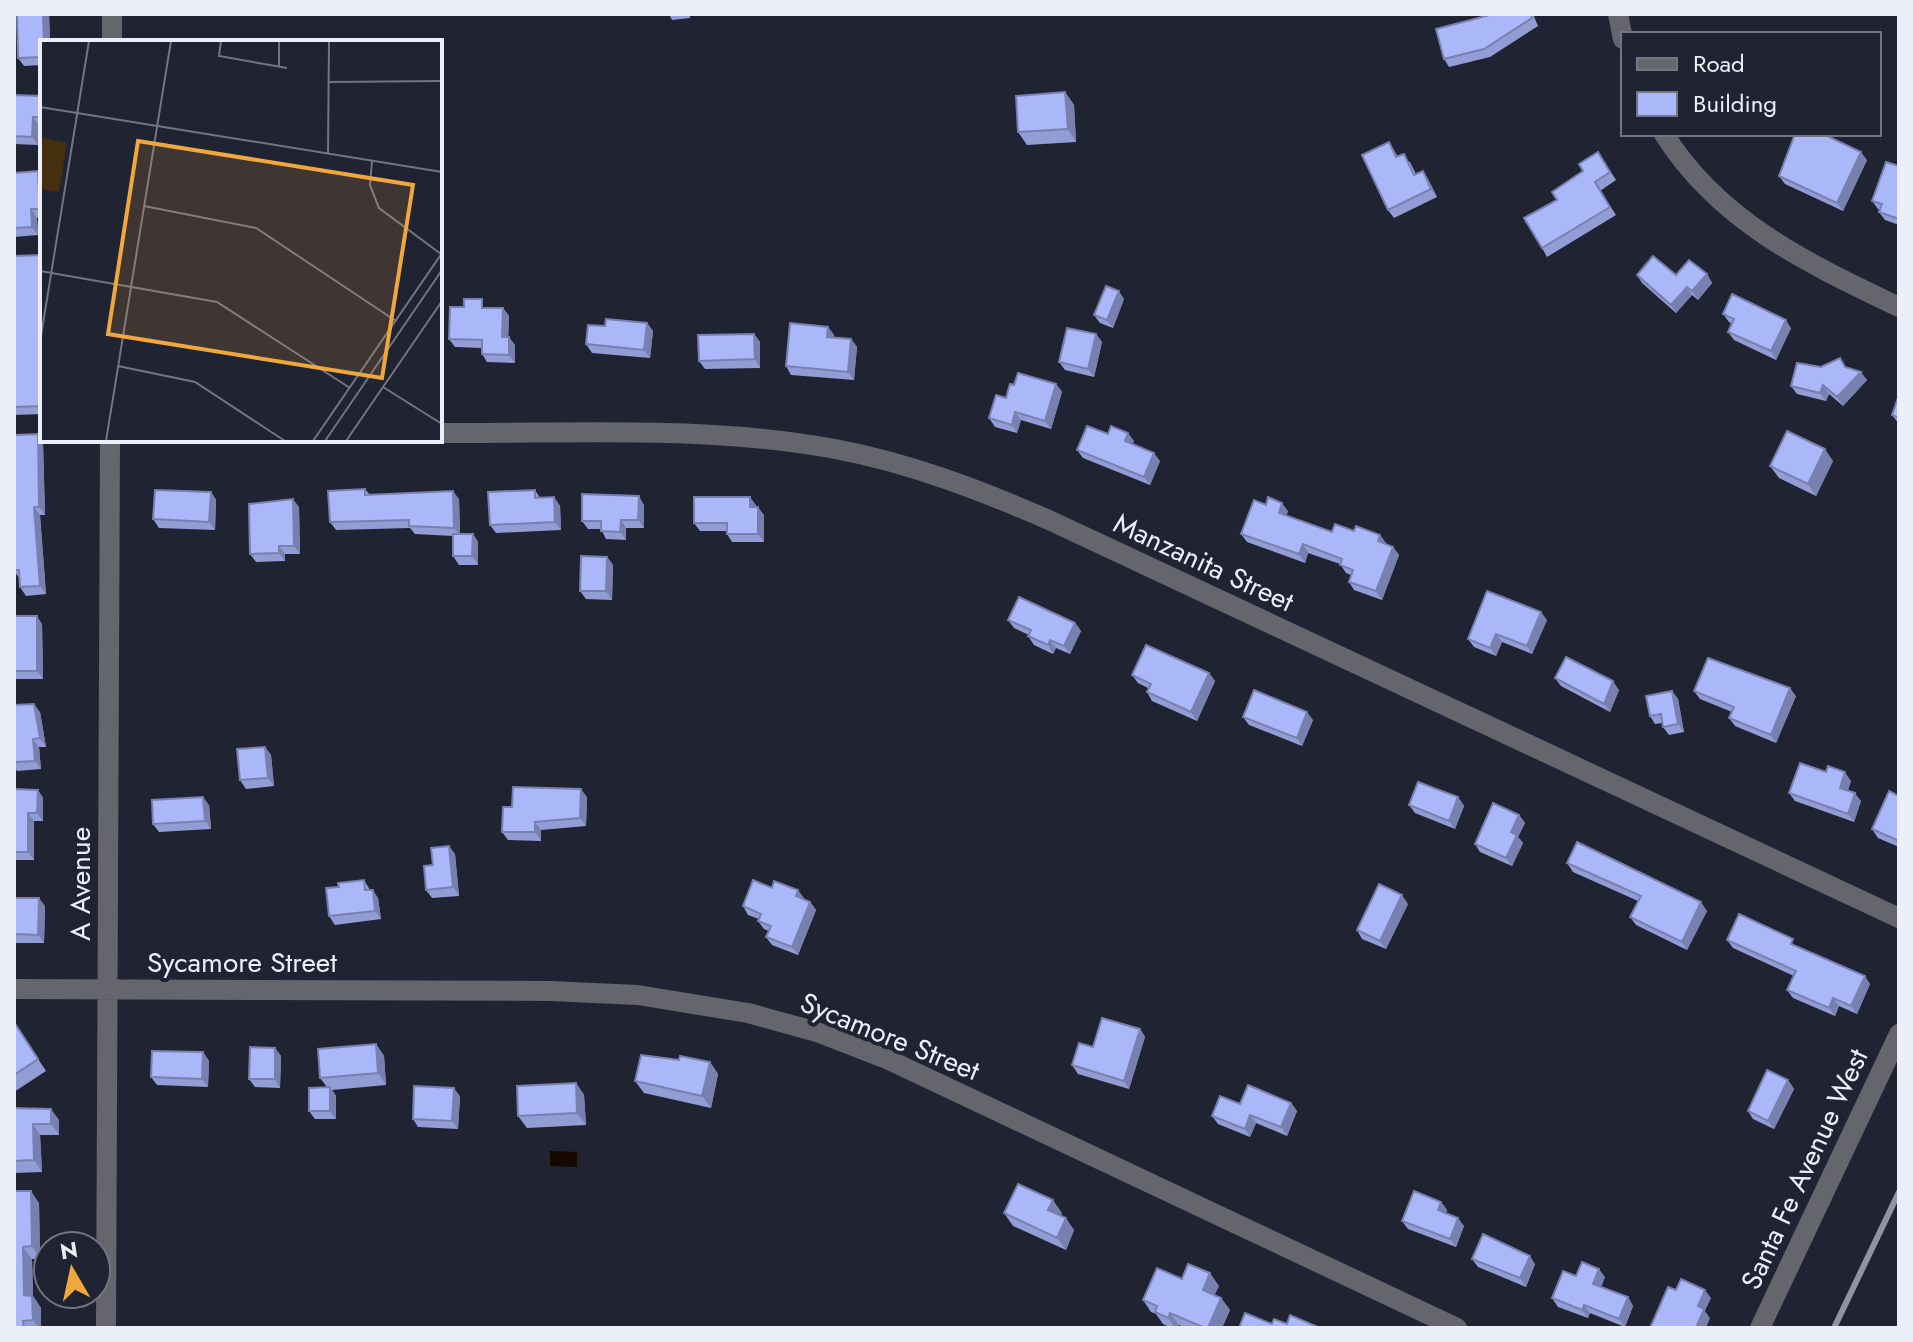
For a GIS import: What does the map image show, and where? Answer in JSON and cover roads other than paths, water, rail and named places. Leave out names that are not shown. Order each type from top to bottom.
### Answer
[{"type":"street","points":[[112,14],[112,40]]},
{"type":"street","points":[[1666,136],[1708,190],[1763,235],[1808,263],[1899,307]]},
{"type":"street","name":"Manzanita Street","points":[[442,433],[750,439],[837,450],[930,473],[1049,520],[1899,918]]},
{"type":"street","name":"A Avenue","points":[[106,1328],[110,442]]},
{"type":"street","name":"Sycamore Street","points":[[14,989],[563,991],[676,999],[748,1013],[817,1032],[889,1060],[1457,1328]]},
{"type":"street","name":"Santa Fe Avenue West","points":[[1760,1328],[1899,1034]]},
{"type":"railway","points":[[1834,1328],[1899,1192]]}]
